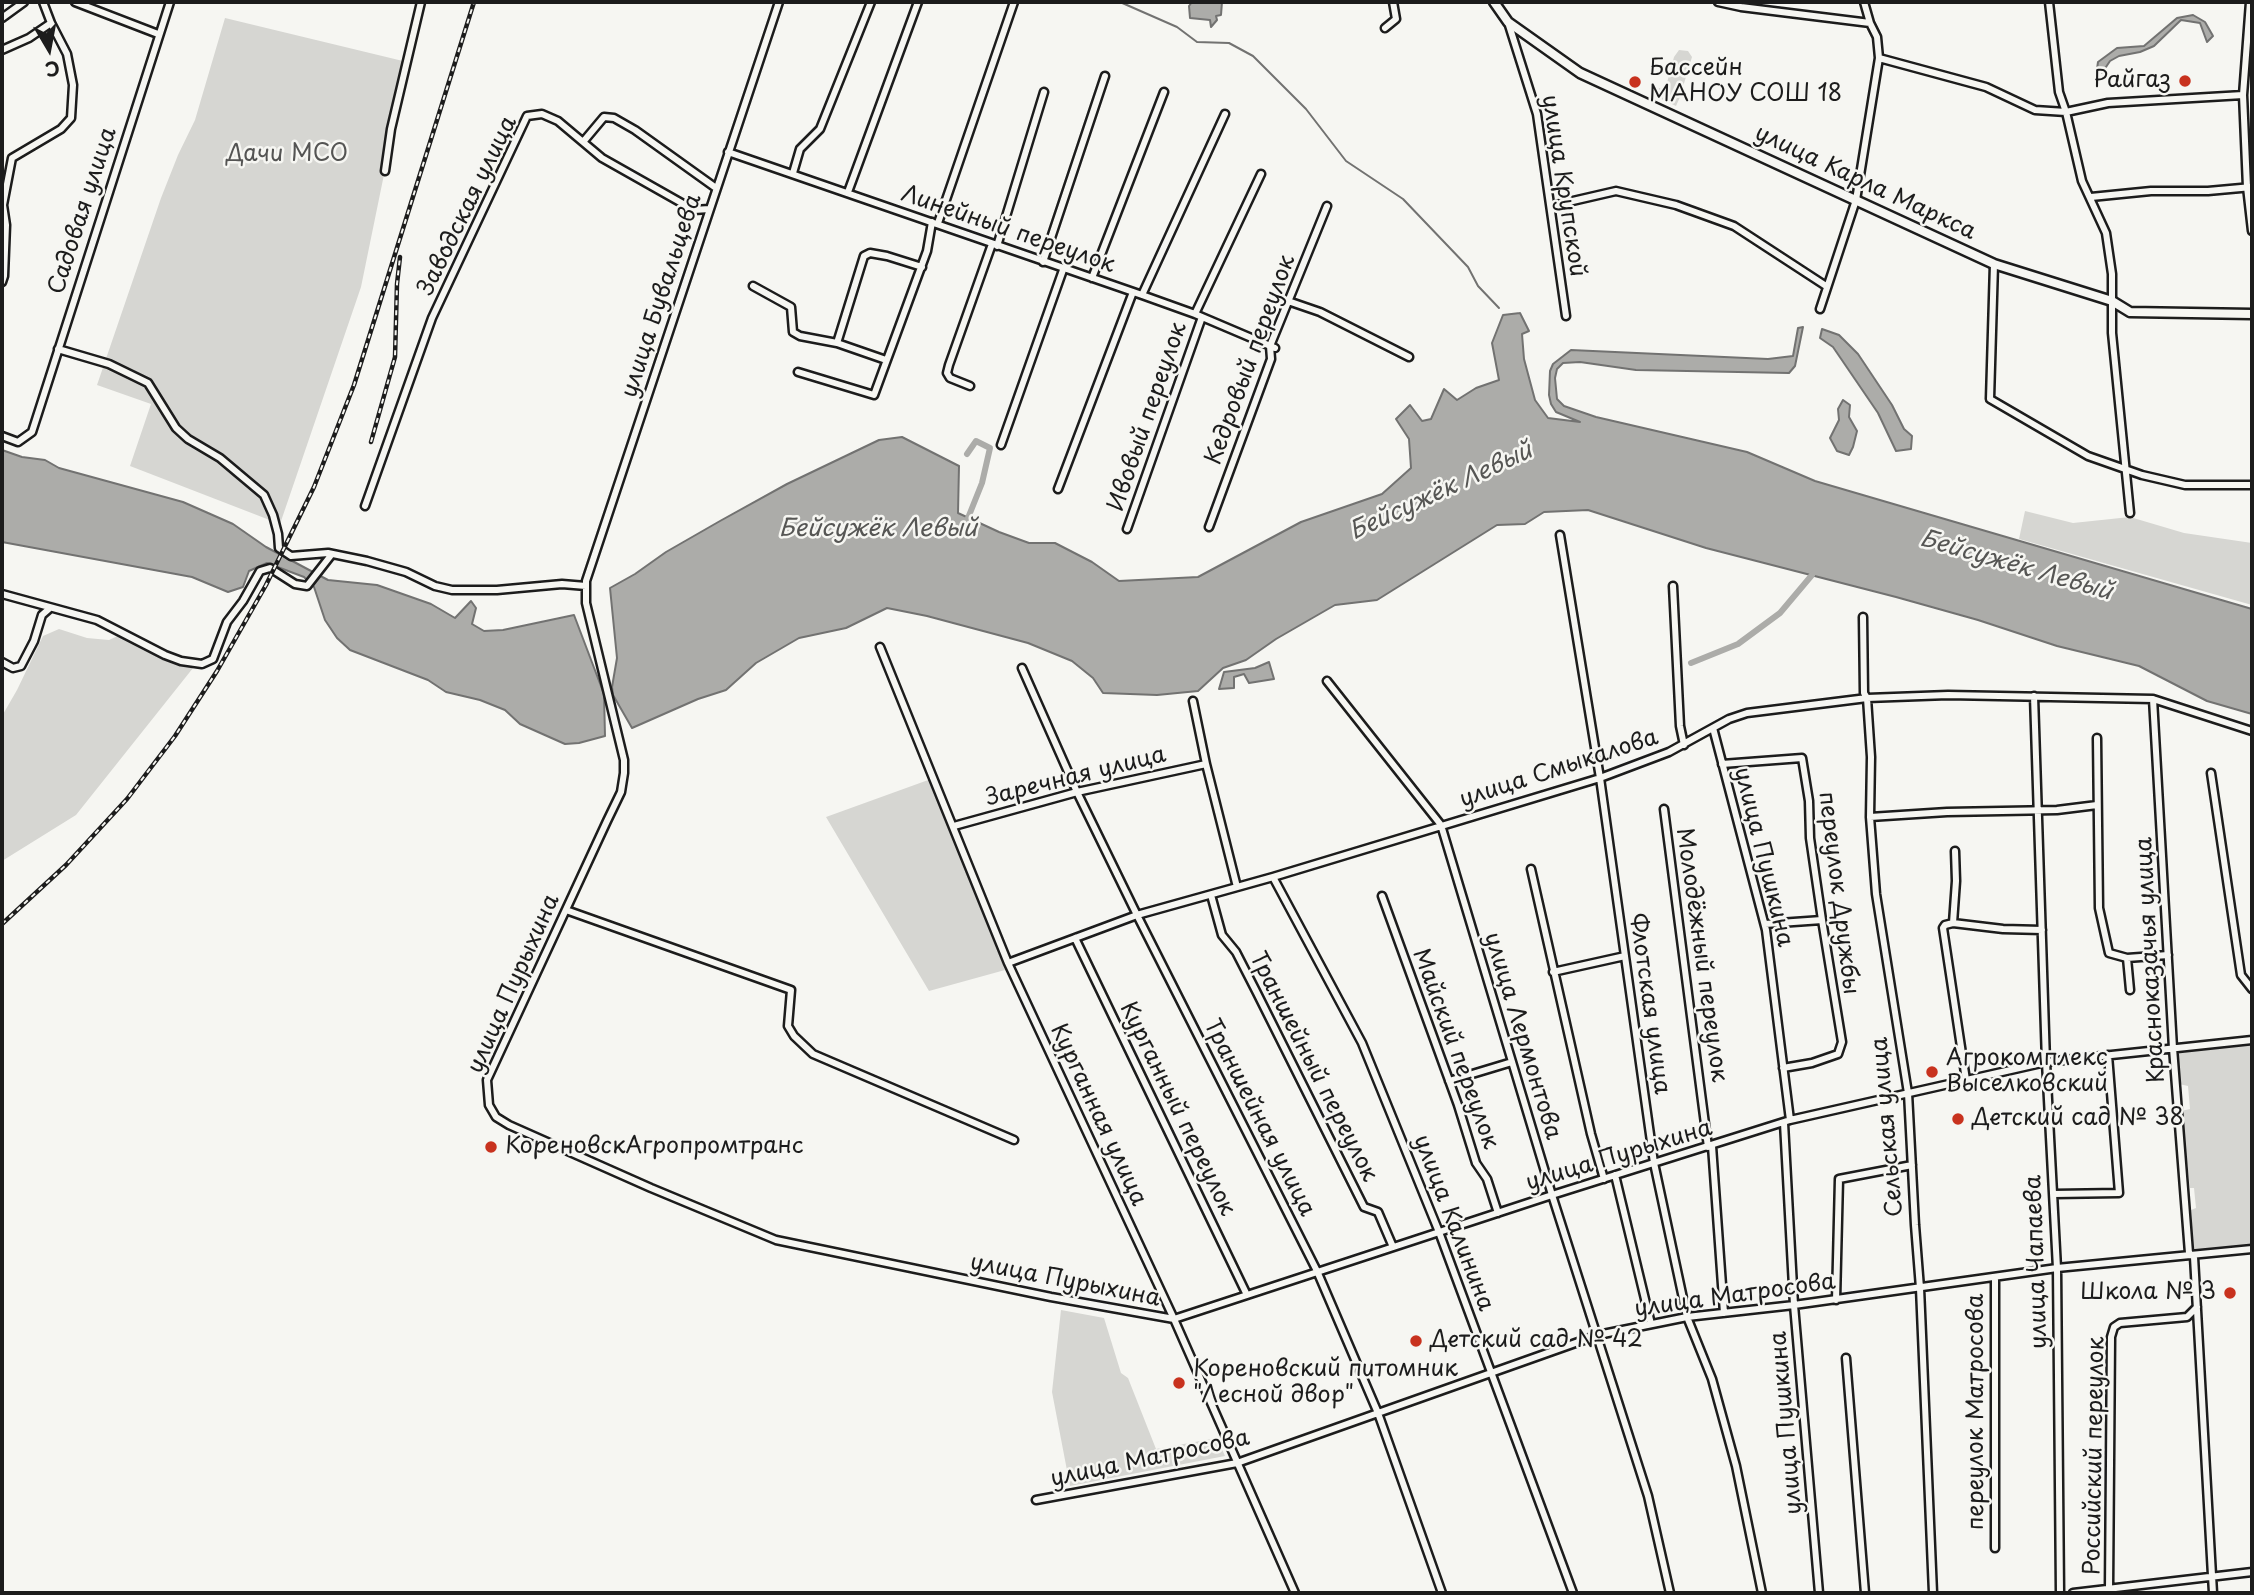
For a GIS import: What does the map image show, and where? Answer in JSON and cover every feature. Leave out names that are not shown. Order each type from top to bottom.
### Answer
[{"type":"main road","name":"улица Карла Маркса","points":[[1494,2],[1508,22],[1580,73],[1994,264],[2112,301],[2130,312],[2252,314]]},
{"type":"street","points":[[2,19],[24,2]]},
{"type":"street","points":[[2,282],[6,226],[3,205],[12,158],[61,129],[71,118],[73,85],[67,54],[43,2]]},
{"type":"street","points":[[75,2],[92,5],[158,34]]},
{"type":"street","name":"Садовая улица","points":[[2,436],[18,442],[32,432],[170,2]]},
{"type":"street","points":[[385,171],[391,129],[421,2]]},
{"type":"street","name":"улица Бувальцева","points":[[586,603],[586,586],[779,2]]},
{"type":"street","points":[[793,173],[800,149],[820,129],[871,2]]},
{"type":"street","points":[[848,192],[918,2]]},
{"type":"street","points":[[798,372],[874,395],[928,251],[935,223],[1014,2]]},
{"type":"street","points":[[1385,28],[1396,19],[1393,2]]},
{"type":"street","points":[[1718,2],[1870,23]]},
{"type":"street","points":[[1820,309],[1856,200],[1879,58],[1877,37],[1864,2]]},
{"type":"street","points":[[2049,2],[2059,92],[2082,181],[2106,233],[2112,274],[2112,333],[2130,513]]},
{"type":"street","points":[[2250,2],[2243,95],[2252,231]]},
{"type":"street","name":"улица Крупской","points":[[1508,22],[1537,114],[1566,316]]},
{"type":"street","points":[[2,50],[29,38],[51,23]]},
{"type":"street","points":[[1879,58],[1986,87],[2035,110],[2066,112],[2108,103],[2243,95]]},
{"type":"street","points":[[1044,262],[1105,76]]},
{"type":"street","points":[[970,386],[950,378],[947,373],[949,365],[994,245],[1044,92]]},
{"type":"street","points":[[1092,278],[1164,92]]},
{"type":"street","name":"Заводская улица","points":[[365,506],[432,318],[527,116],[541,114],[558,121],[602,158],[694,210],[709,209]]},
{"type":"street","points":[[1142,295],[1225,114]]},
{"type":"street","points":[[583,142],[604,117],[614,118],[716,188]]},
{"type":"street","name":"Линейный переулок","points":[[728,152],[848,192],[1063,270],[1142,295],[1272,347]]},
{"type":"street","name":"Ивовый переулок","points":[[1127,529],[1198,316],[1261,173]]},
{"type":"street","points":[[2091,197],[2151,191],[2208,191],[2250,187]]},
{"type":"street","points":[[1550,206],[1616,191],[1676,205],[1734,226],[1826,286]]},
{"type":"street","name":"Кедровый переулок","points":[[1209,527],[1270,359],[1288,301],[1327,206]]},
{"type":"street","points":[[837,343],[864,256],[870,253],[922,267]]},
{"type":"street","points":[[1994,264],[1990,399],[2088,456],[2143,475],[2185,485],[2252,485]]},
{"type":"street","points":[[1001,445],[1063,270]]},
{"type":"street","points":[[753,286],[791,307],[793,332],[800,336],[837,343],[886,360]]},
{"type":"street","points":[[1058,489],[1133,292]]},
{"type":"street","points":[[1288,301],[1320,313],[1409,357]]},
{"type":"street","points":[[58,349],[109,364],[148,383],[176,428],[188,439],[220,458],[264,495],[273,515],[279,548],[291,556],[332,554],[388,566],[435,586],[452,590],[497,590],[562,584],[586,586]]},
{"type":"street","name":"Флотская улица","points":[[1560,536],[1600,778],[1654,1163],[1686,1317],[1712,1379],[1732,1453],[1762,1593]]},
{"type":"street","points":[[2,594],[111,626],[181,661],[206,663],[213,659],[227,622],[260,571],[270,568],[295,584],[307,586],[332,554]]},
{"type":"street","points":[[1673,586],[1680,726],[1684,745]]},
{"type":"street","name":"улица Пурыхина","points":[[586,603],[624,760],[621,792],[487,1080],[489,1105],[496,1117],[509,1125],[776,1240],[1174,1319],[1552,1195],[1787,1122],[2046,1062],[2252,1040]]},
{"type":"street","points":[[2,662],[13,668],[21,666],[34,641],[42,615],[50,608]]},
{"type":"street","name":"Сельская улица","points":[[1863,617],[1864,693],[1867,698],[1871,757],[1870,817],[1876,894],[1908,1093],[1920,1288],[1933,1593]]},
{"type":"street","name":"Курганная улица","points":[[880,648],[1008,963],[1174,1319],[1296,1593]]},
{"type":"street","name":"Траншейная улица","points":[[1022,668],[1077,792],[1137,915],[1317,1272],[1378,1413],[1442,1593]]},
{"type":"street","name":"улица Лермонтова","points":[[1327,681],[1440,825],[1552,1195],[1648,1496],[1670,1593]]},
{"type":"street","name":"улица Смыкалова","points":[[1008,963],[1137,915],[1273,877],[1600,778],[1684,745],[1729,719],[1747,713],[1867,698],[1948,695],[2153,699],[2252,731]]},
{"type":"street","name":"улица Чапаева","points":[[2034,696],[2046,1062],[2057,1268],[2060,1593]]},
{"type":"street","name":"Красноказачья улица","points":[[2153,699],[2173,1048],[2189,1253],[2194,1257],[2213,1593]]},
{"type":"street","points":[[1193,701],[1237,887]]},
{"type":"street","name":"улица Пушкина","points":[[1713,728],[1765,924],[1783,1068],[1794,1305],[1819,1593]]},
{"type":"street","points":[[2097,738],[2099,908],[2109,953],[2127,958],[2168,955]]},
{"type":"street","name":"переулок Дружбы","points":[[1723,764],[1802,758],[1809,801],[1810,838],[1842,1042],[1838,1055],[1783,1068]]},
{"type":"street","name":"Заречная улица","points":[[954,826],[1077,792],[1206,764]]},
{"type":"street","points":[[2211,773],[2241,975],[2252,989]]},
{"type":"street","points":[[1870,817],[1936,812],[2038,811],[2097,805]]},
{"type":"street","name":"Молодёжный переулок","points":[[1664,809],[1710,1147],[1724,1313]]},
{"type":"street","points":[[1953,923],[1955,851]]},
{"type":"street","points":[[1531,869],[1553,972],[1604,1179]]},
{"type":"street","name":"улица Калинина","points":[[1273,877],[1362,1042],[1439,1232],[1573,1593]]},
{"type":"street","name":"Траншейный переулок","points":[[1211,895],[1222,935],[1236,952],[1364,1207],[1378,1212],[1393,1247]]},
{"type":"street","name":"Майский переулок","points":[[1382,896],[1476,1163],[1487,1179],[1498,1213]]},
{"type":"street","points":[[566,910],[791,990],[788,1027],[793,1036],[813,1054],[1014,1140]]},
{"type":"street","points":[[1765,924],[1822,920]]},
{"type":"street","points":[[1966,1080],[1943,928],[1953,923],[2042,930]]},
{"type":"street","name":"Курганный переулок","points":[[1075,938],[1247,1295]]},
{"type":"street","points":[[1553,972],[1625,956]]},
{"type":"street","points":[[2127,958],[2130,990]]},
{"type":"street","points":[[2054,1194],[2119,1193],[2108,1055]]},
{"type":"street","points":[[1449,1081],[1512,1062]]},
{"type":"street","points":[[1836,1300],[1839,1179],[1912,1165]]},
{"type":"street","points":[[1615,1175],[1651,1324]]},
{"type":"street","name":"улица Матросова","points":[[1036,1500],[1237,1463],[1598,1335],[1651,1324],[1686,1317],[1836,1300],[2057,1268],[2252,1248]]},
{"type":"street","name":"переулок Матросова","points":[[1995,1277],[1995,1548]]},
{"type":"street","name":"Российский переулок","points":[[2109,1589],[2110,1337],[2114,1327],[2120,1324],[2187,1317],[2197,1307]]},
{"type":"street","points":[[1846,1358],[1865,1593]]},
{"type":"street","points":[[2073,1593],[2252,1572]]},
{"type":"green space","name":"Дачи МСО","points":[[225,18],[407,62],[361,287],[280,524],[130,466],[151,404],[97,385],[161,198],[195,120]]},
{"type":"green space","points":[[1679,50],[1688,51],[1692,57],[1682,90],[1676,95],[1680,97],[1676,106],[1655,96],[1659,88],[1665,90],[1674,57]]},
{"type":"green space","points":[[2025,511],[2073,523],[2130,517],[2184,533],[2252,543],[2252,605],[2019,539]]},
{"type":"green space","points":[[59,629],[87,638],[109,640],[122,634],[163,656],[193,668],[76,815],[2,861],[2,716],[43,636]]},
{"type":"green space","points":[[931,779],[1005,970],[929,991],[826,817]]},
{"type":"green space","points":[[2252,1043],[2252,1246],[2193,1251],[2191,1210],[2196,1208],[2194,1188],[2190,1188],[2181,1111],[2190,1109],[2188,1086],[2179,1084],[2176,1052]]},
{"type":"green space","points":[[1061,1310],[1104,1318],[1121,1373],[1128,1378],[1156,1449],[1217,1438],[1225,1456],[1070,1486],[1052,1392]]},
{"type":"water","points":[[1192,2],[1222,2],[1221,15],[1216,16],[1217,20],[1211,27],[1210,20],[1190,18],[1189,6]]},
{"type":"water","points":[[2193,15],[2205,22],[2213,36],[2207,42],[2200,23],[2181,20],[2154,46],[2119,56],[2110,61],[2102,73],[2097,69],[2098,62],[2117,48],[2144,46],[2177,18]]},
{"type":"water","name":"Бейсужёк Левый","points":[[1520,313],[1529,331],[1522,334],[1524,359],[1535,400],[1548,418],[1580,422],[1556,412],[1549,395],[1553,364],[1571,350],[1768,359],[1793,356],[1798,328],[1803,327],[1795,366],[1789,373],[1636,370],[1580,362],[1563,363],[1557,369],[1555,378],[1557,399],[1564,406],[1596,417],[1747,452],[1815,481],[2252,609],[2252,714],[2207,701],[2139,666],[2057,646],[1896,597],[1706,548],[1588,510],[1544,512],[1525,524],[1497,525],[1377,600],[1335,605],[1246,660],[1223,668],[1198,691],[1157,695],[1103,693],[1093,678],[1072,661],[1028,643],[887,608],[846,628],[799,638],[756,663],[726,690],[698,699],[632,728],[613,695],[617,658],[610,588],[666,552],[787,484],[879,440],[902,437],[959,466],[958,513],[999,532],[1029,543],[1055,543],[1092,562],[1119,581],[1198,577],[1301,522],[1382,494],[1411,468],[1409,439],[1396,419],[1410,405],[1422,421],[1431,419],[1444,389],[1457,400],[1476,388],[1499,380],[1492,343],[1503,315]]},
{"type":"water","points":[[1822,329],[1839,335],[1858,354],[1892,405],[1904,429],[1912,436],[1911,449],[1896,451],[1878,413],[1833,347],[1820,338]]},
{"type":"water","points":[[1843,400],[1850,405],[1849,417],[1857,431],[1849,455],[1837,451],[1830,438],[1839,420],[1838,409]]},
{"type":"water","points":[[2,450],[22,457],[45,460],[59,468],[183,502],[233,524],[266,547],[328,580],[377,585],[431,604],[455,618],[471,601],[476,608],[472,624],[484,631],[503,630],[574,615],[604,694],[605,736],[565,744],[520,724],[505,710],[480,700],[446,692],[428,680],[350,650],[337,638],[325,620],[314,587],[304,577],[267,563],[249,571],[243,587],[228,592],[192,577],[2,542]]},
{"type":"water","points":[[1269,662],[1274,679],[1249,683],[1244,674],[1234,677],[1234,688],[1219,689],[1224,672],[1255,668]]},
{"type":"waterway","points":[[1120,2],[1177,27],[1197,42],[1229,43],[1253,56],[1306,109],[1346,161],[1403,199],[1468,267],[1478,286],[1499,308]]},
{"type":"waterway","points":[[967,454],[976,441],[990,448],[982,483],[968,518]]},
{"type":"waterway","points":[[1691,663],[1738,644],[1780,613],[1812,575]]},
{"type":"railway","points":[[2,924],[66,865],[127,799],[175,736],[217,671],[266,585],[314,487],[354,385],[474,2]]},
{"type":"railway","points":[[371,442],[395,357],[400,257]]},
{"type":"place","name":"Райгаз","points":[[2185,81]]},
{"type":"place","name":"Бассейн МАНОУ СОШ 18","points":[[1635,82]]},
{"type":"place","name":"Агрокомплекс Выселковский","points":[[1932,1072]]},
{"type":"place","name":"Детский сад № 38","points":[[1958,1119]]},
{"type":"place","name":"КореновскАгропромтранс","points":[[491,1147]]},
{"type":"place","name":"Школа № 3","points":[[2230,1293]]},
{"type":"place","name":"Детский сад № 42","points":[[1416,1341]]},
{"type":"place","name":"Кореновский питомник \"Лесной двор\"","points":[[1179,1383]]}]
